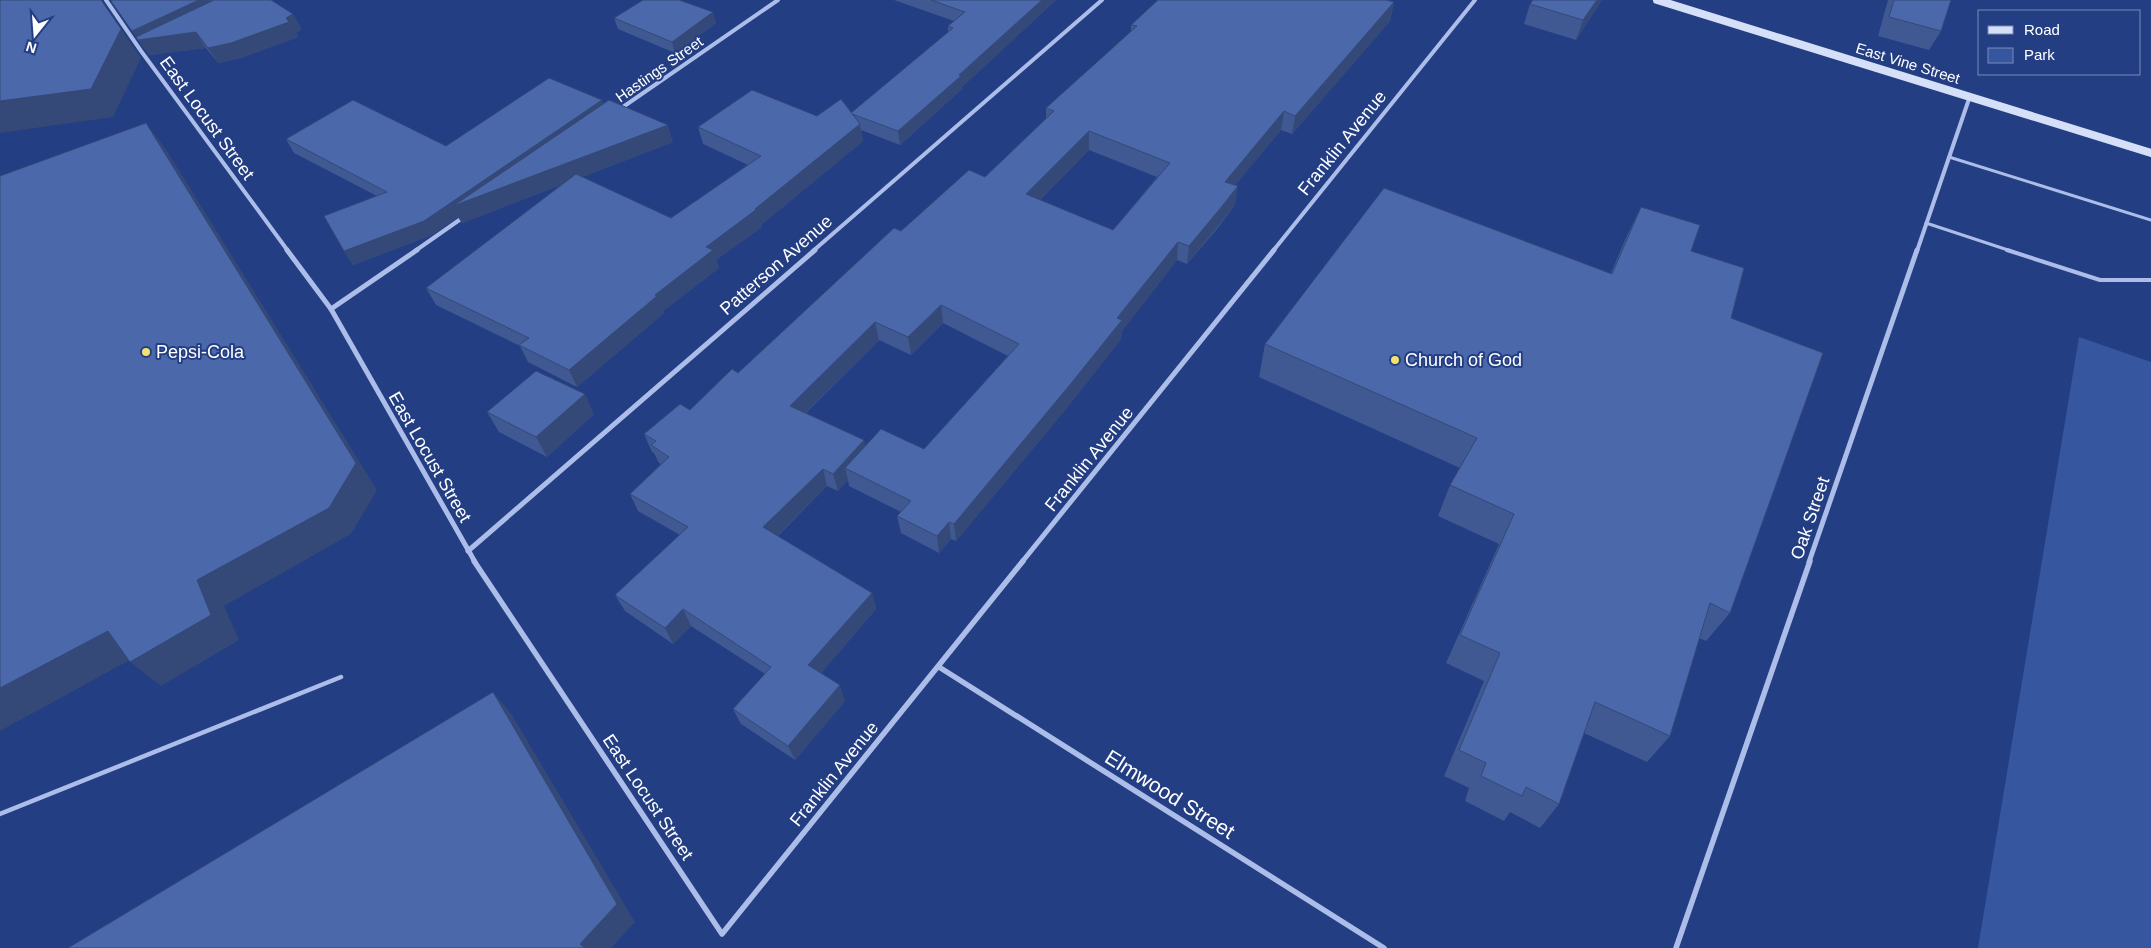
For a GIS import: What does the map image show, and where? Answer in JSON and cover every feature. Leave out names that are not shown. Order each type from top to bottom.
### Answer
[{"type":"street","name":"East Locust Street","points":[[106,0],[141,51],[331,309],[468,551],[722,934]]},
{"type":"street","name":"Hastings Street","points":[[615,112],[778,0]]},
{"type":"street","name":"Patterson Avenue","points":[[468,551],[1102,0]]},
{"type":"street","name":"Franklin Avenue","points":[[722,934],[1476,0]]},
{"type":"street","name":"East Vine Street","points":[[1656,0],[2151,152]]},
{"type":"street","points":[[141,51],[150,47]]},
{"type":"street","name":"Oak Street","points":[[1676,948],[1970,96]]},
{"type":"street","points":[[331,309],[469,214]]},
{"type":"street","name":"Elmwood Street","points":[[939,667],[1384,948]]},
{"type":"lane","points":[[1949,156],[2151,220]]},
{"type":"lane","points":[[1926,223],[2100,280],[2151,280]]},
{"type":"lane","points":[[0,814],[340,677]]},
{"type":"green space","points":[[2079,337],[2151,362],[2151,948],[1978,948]]},
{"type":"building","points":[[0,0],[101,0],[121,29],[91,89],[0,101]]},
{"type":"building","points":[[199,0],[132,31],[111,1]]},
{"type":"building","points":[[214,0],[271,0],[293,14],[286,18],[289,22],[231,43],[208,48],[196,32],[138,40],[136,37]]},
{"type":"building","points":[[643,0],[679,0],[713,12],[672,42],[614,18]]},
{"type":"building","points":[[931,0],[1042,0],[959,75],[961,76],[898,131],[852,114],[953,28],[948,26],[965,12]]},
{"type":"building","points":[[1158,0],[1386,0],[1394,2],[1295,116],[1284,111],[1225,182],[1238,186],[1219,210],[1189,246],[1178,242],[1117,318],[1122,320],[1069,386],[954,524],[949,522],[937,536],[897,516],[911,501],[845,468],[881,429],[924,449],[1019,344],[941,305],[908,337],[875,322],[790,406],[864,440],[833,474],[823,469],[763,527],[872,593],[808,665],[840,685],[788,746],[733,709],[771,667],[683,609],[665,628],[615,595],[688,527],[630,494],[669,457],[651,445],[656,441],[644,434],[680,404],[690,410],[732,369],[738,373],[894,228],[901,231],[969,170],[985,177],[1054,111],[1046,108],[1137,26],[1131,25]],"holes":[[[1089,131],[1170,163],[1113,230],[1026,194]]]},
{"type":"building","points":[[1533,0],[1597,0],[1583,20],[1530,4]]},
{"type":"building","points":[[1894,0],[1951,0],[1941,31],[1889,17]]},
{"type":"building","points":[[549,78],[602,100],[424,221],[344,251],[324,216],[387,192],[286,139],[353,100],[446,146]]},
{"type":"building","points":[[752,90],[817,116],[841,99],[860,124],[755,209],[757,209],[706,247],[713,250],[655,295],[657,296],[569,370],[519,345],[529,338],[426,288],[576,174],[671,218],[761,156],[698,127]]},
{"type":"building","points":[[609,100],[668,125],[453,206]]},
{"type":"building","name":"Pepsi-Cola","points":[[146,123],[356,463],[329,508],[197,580],[211,615],[130,662],[108,631],[0,688],[0,176]]},
{"type":"building","points":[[1384,188],[1612,274],[1641,207],[1700,225],[1691,251],[1744,268],[1731,318],[1823,353],[1730,613],[1710,603],[1670,736],[1595,702],[1559,804],[1526,787],[1522,796],[1481,776],[1486,763],[1459,750],[1500,653],[1460,635],[1514,514],[1450,485],[1477,438],[1265,344]]},
{"type":"building","points":[[536,371],[585,394],[536,437],[487,412]]},
{"type":"building","points":[[493,692],[617,904],[580,944],[585,948],[68,948]]},
{"type":"place","name":"Pepsi-Cola","points":[[146,352]]},
{"type":"place","name":"Church of God","points":[[1395,360]]}]
